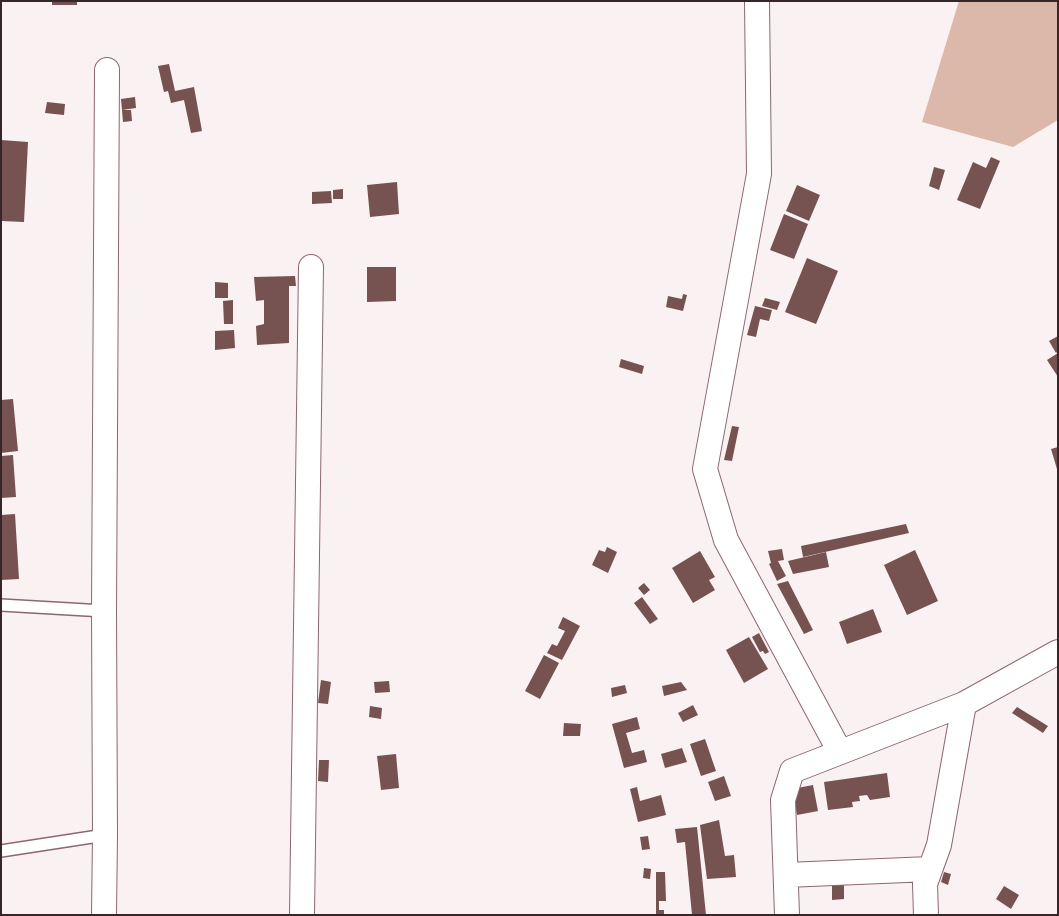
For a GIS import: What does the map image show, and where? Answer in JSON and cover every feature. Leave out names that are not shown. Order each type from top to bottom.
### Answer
[{"type":"street","points":[[756,1],[760,174],[705,468],[726,540],[840,752]]},
{"type":"street","points":[[104,915],[107,70]]},
{"type":"street","points":[[302,915],[311,267]]},
{"type":"street","points":[[787,915],[783,800],[792,771],[964,704],[1058,652]]},
{"type":"street","points":[[926,915],[925,884],[939,845],[964,704]]},
{"type":"street","points":[[786,875],[930,869]]},
{"type":"lane","points":[[1,605],[104,611]]},
{"type":"lane","points":[[1,851],[105,835]]},
{"type":"shaded area","points":[[959,1],[1058,1],[1058,120],[1013,147],[922,122]]},
{"type":"building","points":[[52,1],[77,1],[77,5],[52,5]]},
{"type":"building","points":[[169,64],[175,91],[194,87],[202,131],[191,133],[184,100],[171,103],[168,91],[164,92],[158,66]]},
{"type":"building","points":[[135,97],[136,108],[122,110],[121,99]]},
{"type":"building","points":[[47,102],[65,104],[64,115],[45,113]]},
{"type":"building","points":[[122,110],[131,110],[132,121],[123,122]]},
{"type":"building","points":[[1,140],[28,142],[24,222],[1,221]]},
{"type":"building","points":[[991,157],[1000,161],[980,209],[957,200],[973,162],[986,168]]},
{"type":"building","points":[[934,167],[945,170],[939,190],[929,186]]},
{"type":"building","points":[[397,182],[399,214],[370,217],[367,185]]},
{"type":"building","points":[[797,185],[820,195],[809,221],[786,211]]},
{"type":"building","points":[[343,189],[343,199],[333,199],[333,190]]},
{"type":"building","points":[[331,191],[332,203],[312,204],[312,192]]},
{"type":"building","points":[[784,214],[808,224],[794,259],[770,250]]},
{"type":"building","points":[[807,258],[838,271],[816,324],[785,312]]},
{"type":"building","points":[[367,267],[396,267],[396,301],[367,302]]},
{"type":"building","points":[[295,276],[296,286],[289,286],[289,343],[257,345],[256,326],[264,324],[264,300],[256,301],[254,277]]},
{"type":"building","points":[[215,282],[228,283],[228,298],[215,298]]},
{"type":"building","points":[[683,294],[687,295],[683,311],[666,307],[668,296],[682,299]]},
{"type":"building","points":[[765,298],[780,302],[777,310],[762,306]]},
{"type":"building","points":[[233,300],[233,324],[224,324],[223,301]]},
{"type":"building","points":[[755,306],[772,310],[769,321],[760,319],[756,337],[747,335]]},
{"type":"building","points":[[234,330],[235,348],[215,350],[215,331]]},
{"type":"building","points":[[1058,336],[1058,351],[1056,353],[1049,341]]},
{"type":"building","points":[[1058,353],[1058,377],[1047,360]]},
{"type":"building","points":[[621,359],[644,366],[642,374],[619,367]]},
{"type":"building","points":[[13,399],[18,451],[1,453],[1,400]]},
{"type":"building","points":[[732,426],[739,427],[732,461],[724,460]]},
{"type":"building","points":[[1058,447],[1058,469],[1057,469],[1051,449]]},
{"type":"building","points":[[13,455],[16,497],[1,498],[1,456]]},
{"type":"building","points":[[15,514],[19,579],[1,580],[1,515]]},
{"type":"building","points":[[906,524],[909,533],[803,557],[801,546]]},
{"type":"building","points":[[607,547],[617,552],[608,573],[592,565],[599,550],[605,552]]},
{"type":"building","points":[[782,549],[784,560],[778,561],[786,576],[777,581],[769,564],[771,563],[768,551]]},
{"type":"building","points":[[915,550],[938,601],[907,615],[884,565]]},
{"type":"building","points":[[700,551],[715,577],[709,580],[715,590],[693,603],[672,568]]},
{"type":"building","points":[[826,552],[829,567],[793,574],[788,561]]},
{"type":"building","points":[[788,581],[813,630],[804,634],[777,584]]},
{"type":"building","points":[[644,583],[650,590],[644,595],[638,588]]},
{"type":"building","points":[[642,597],[658,619],[650,624],[634,603]]},
{"type":"building","points":[[873,609],[882,632],[847,644],[839,622]]},
{"type":"building","points":[[563,617],[580,626],[562,660],[547,653],[552,644],[557,646],[565,631],[558,628]]},
{"type":"building","points":[[759,633],[769,652],[765,654],[763,651],[760,652],[752,637]]},
{"type":"building","points":[[749,637],[768,669],[744,683],[726,650]]},
{"type":"building","points":[[544,655],[559,663],[540,699],[525,691]]},
{"type":"building","points":[[321,680],[331,682],[328,704],[318,703]]},
{"type":"building","points":[[389,681],[390,692],[375,693],[374,682]]},
{"type":"building","points":[[681,682],[687,690],[664,696],[662,686]]},
{"type":"building","points":[[625,685],[627,693],[612,697],[611,688]]},
{"type":"building","points":[[693,705],[698,715],[683,722],[678,713]]},
{"type":"building","points":[[370,706],[382,708],[381,719],[369,717]]},
{"type":"building","points":[[1017,707],[1048,726],[1043,733],[1012,713]]},
{"type":"building","points":[[637,717],[640,729],[626,733],[632,753],[644,750],[647,762],[624,768],[612,724]]},
{"type":"building","points":[[564,723],[581,724],[580,736],[563,736]]},
{"type":"building","points":[[705,739],[716,771],[701,776],[690,744]]},
{"type":"building","points":[[682,748],[687,762],[665,768],[661,754]]},
{"type":"building","points":[[396,754],[399,788],[381,790],[377,756]]},
{"type":"building","points":[[319,760],[329,760],[328,782],[318,781]]},
{"type":"building","points":[[887,773],[890,797],[870,800],[867,795],[859,796],[860,801],[852,802],[853,807],[828,810],[824,782]]},
{"type":"building","points":[[724,776],[731,796],[715,801],[708,782]]},
{"type":"building","points":[[813,785],[818,811],[797,815],[792,789]]},
{"type":"building","points":[[637,787],[640,801],[661,795],[666,815],[638,822],[630,789]]},
{"type":"building","points":[[719,820],[725,856],[734,855],[736,877],[707,879],[700,825]]},
{"type":"building","points":[[697,827],[706,915],[692,915],[685,842],[677,843],[675,829]]},
{"type":"building","points":[[648,836],[650,849],[642,850],[640,837]]},
{"type":"building","points":[[644,868],[651,869],[650,879],[643,878]]},
{"type":"building","points":[[656,872],[665,872],[666,901],[659,901],[659,910],[664,910],[664,915],[656,915]]},
{"type":"building","points":[[944,872],[951,874],[948,885],[941,882]]},
{"type":"building","points":[[832,884],[844,884],[844,899],[832,900]]},
{"type":"building","points":[[1004,886],[1019,895],[1011,909],[996,899]]}]
